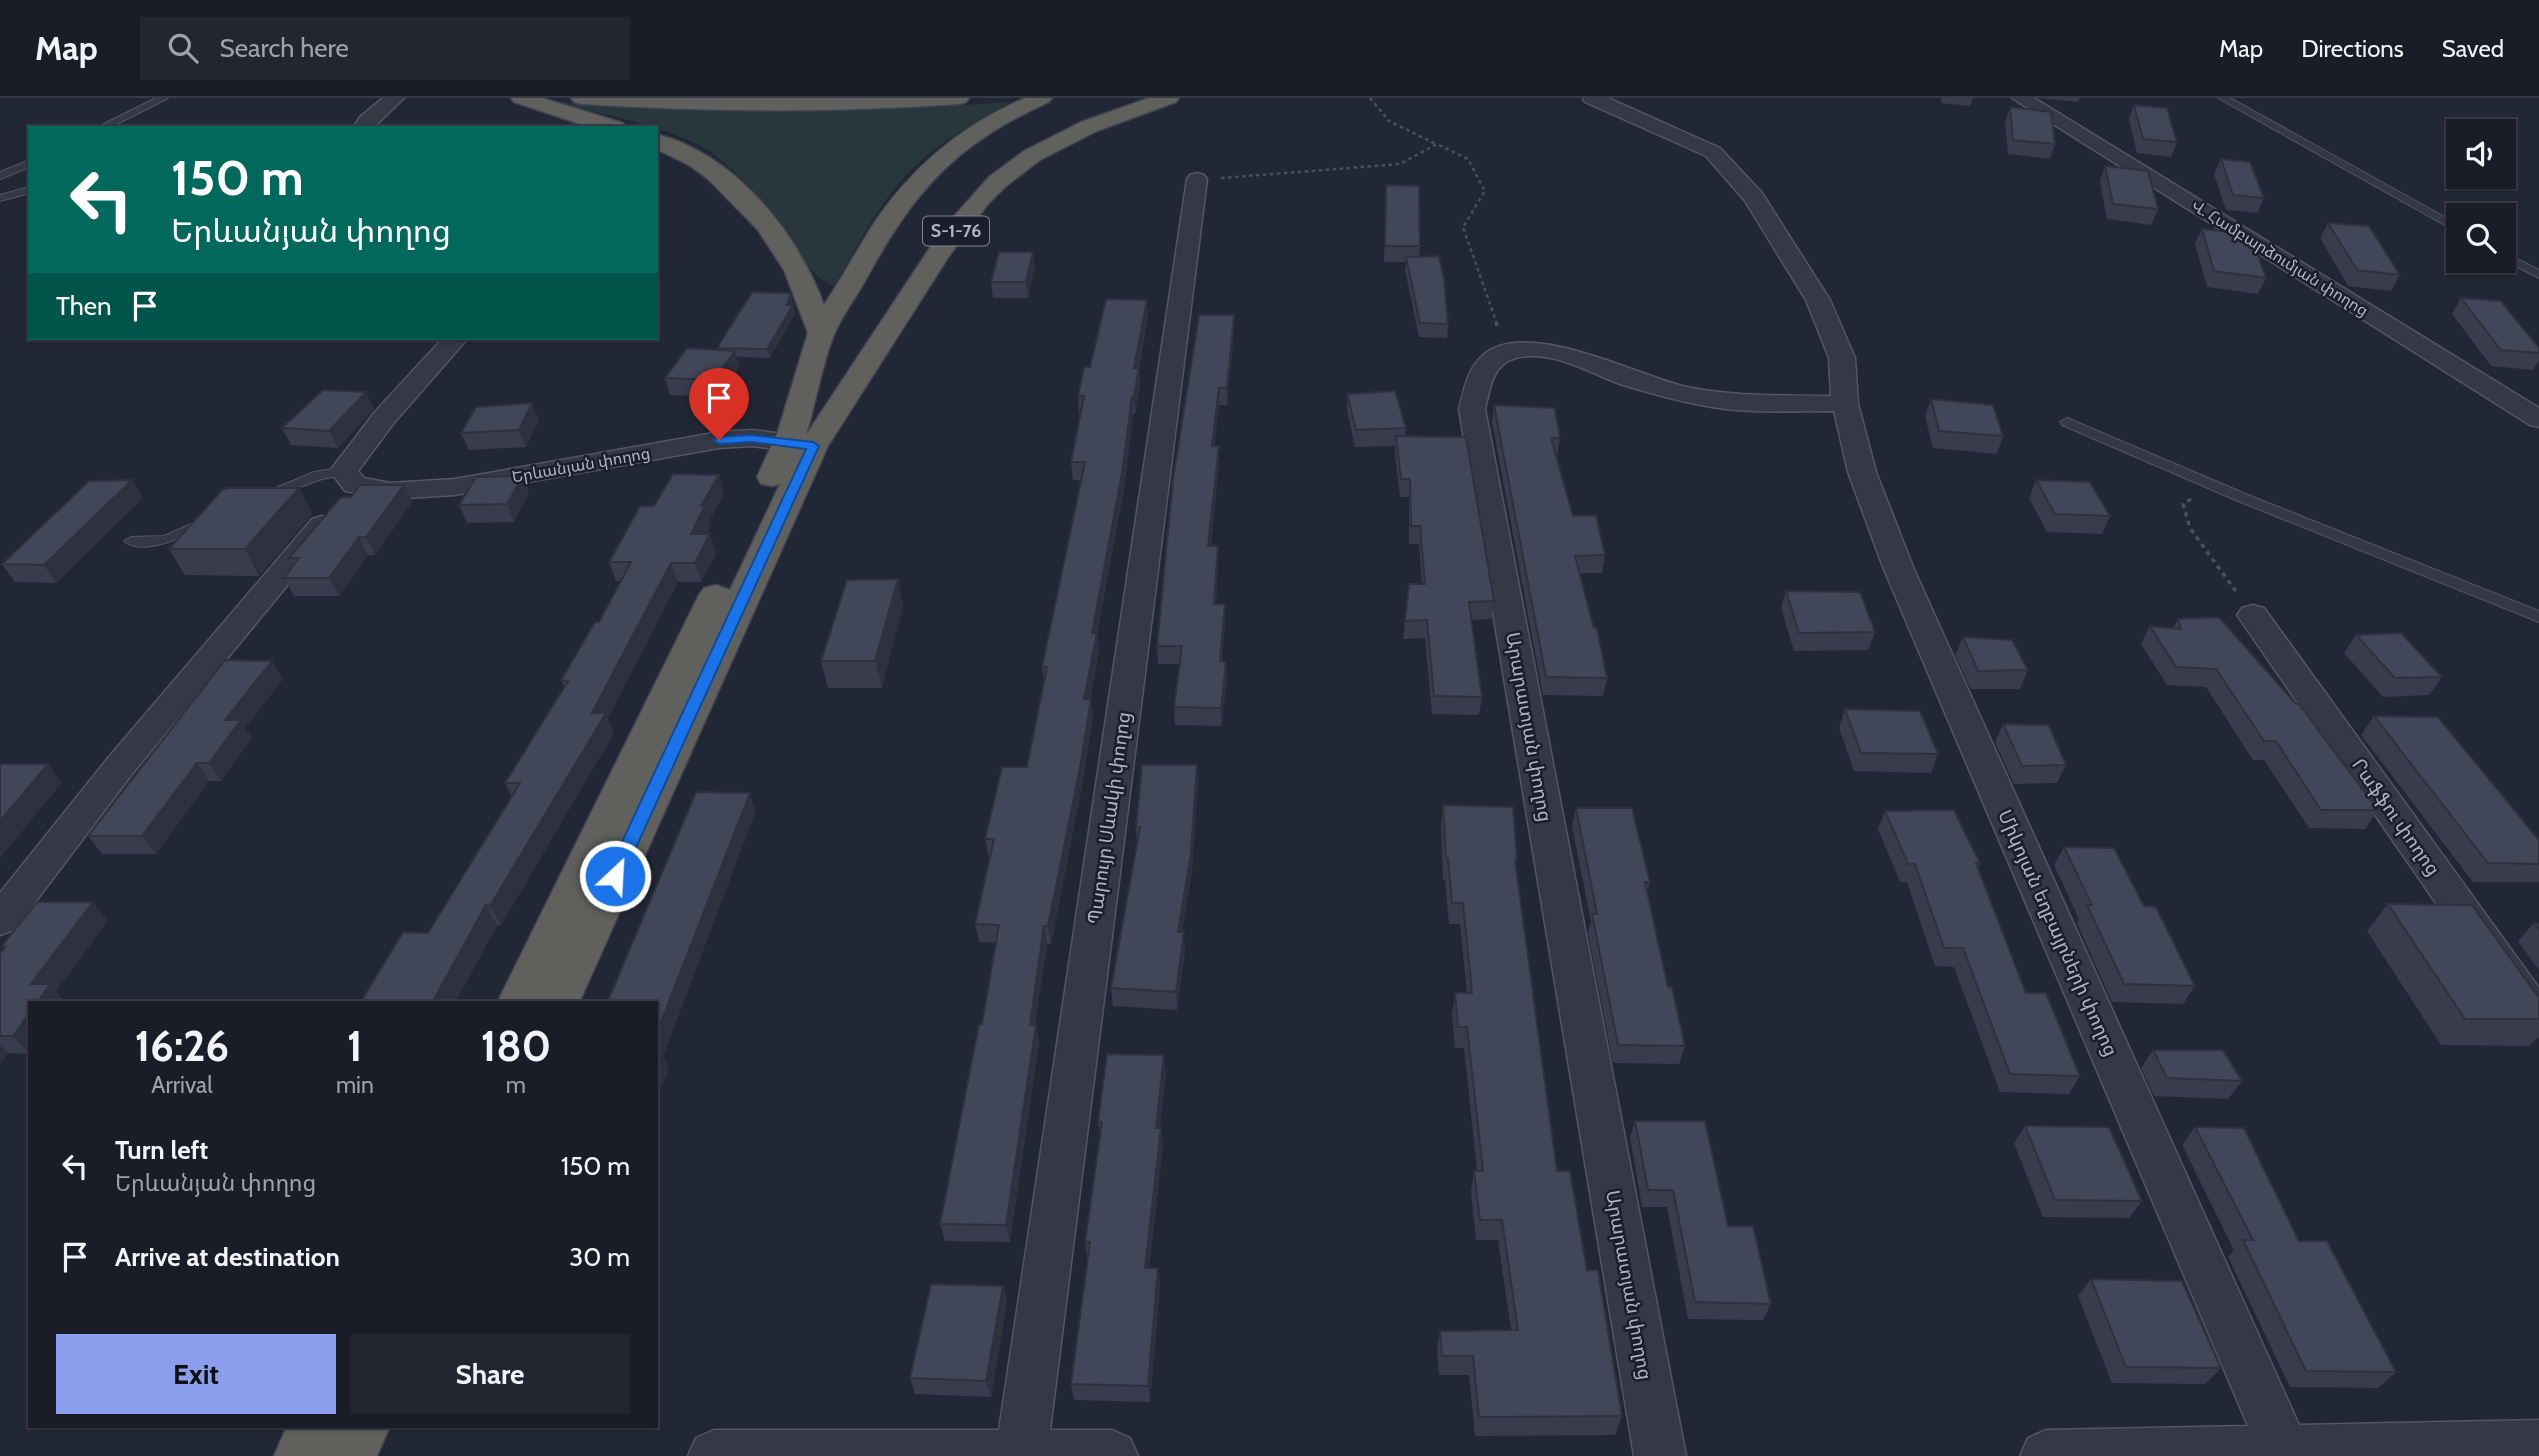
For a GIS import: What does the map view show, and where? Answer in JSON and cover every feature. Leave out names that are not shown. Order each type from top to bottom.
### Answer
[{"type":"highway","points":[[521,98],[609,126]]},
{"type":"highway","points":[[581,98],[695,103],[959,98]]},
{"type":"highway","name":"Տ-1-76","points":[[558,1001],[801,445],[804,379],[821,332],[871,246],[906,193],[923,173],[964,140],[1004,116],[1042,98]]},
{"type":"highway","name":"Տ-1-76","points":[[520,1001],[801,445],[853,389],[935,260],[976,204],[997,181],[1036,153],[1063,139],[1169,98]]},
{"type":"highway","points":[[658,142],[701,163],[731,188],[764,223],[793,263],[821,332]]},
{"type":"highway","points":[[302,1456],[315,1428]]},
{"type":"highway","points":[[349,1456],[361,1428]]},
{"type":"street","points":[[364,126],[395,98]]},
{"type":"street","name":"Միկոյան եղբայրների փողոց","points":[[1592,98],[1713,152],[1754,198],[1818,300],[1842,358],[1846,404],[1862,472],[1898,567],[2285,1452]]},
{"type":"street","name":"Վ. Համբարձումյան փողոց","points":[[2021,98],[2539,419]]},
{"type":"street","name":"Պարույր Սևակի փողոց","points":[[1021,1455],[1197,179]]},
{"type":"street","points":[[0,920],[350,478],[386,415],[454,340]]},
{"type":"street","points":[[1506,352],[1530,350],[1574,357],[1619,375],[1685,395],[1755,404],[1846,404]]},
{"type":"street","name":"Արարատյան փողոց","points":[[1506,352],[1487,362],[1481,373],[1472,409],[1660,1456]]},
{"type":"street","name":"Երևանյան փողոց","points":[[350,478],[390,491],[455,487],[719,440],[752,438],[801,445]]},
{"type":"street","name":"Րաֆֆու փողոց","points":[[2253,615],[2539,1020]]},
{"type":"street","points":[[2046,1456],[2539,1445]]},
{"type":"street","points":[[714,1456],[1112,1456]]},
{"type":"lane","points":[[105,126],[163,98]]},
{"type":"lane","points":[[2223,98],[2446,223]]},
{"type":"lane","points":[[0,176],[28,164]]},
{"type":"lane","points":[[0,198],[28,191]]},
{"type":"lane","points":[[2516,262],[2539,275]]},
{"type":"lane","points":[[2067,422],[2166,468],[2242,495],[2539,617]]},
{"type":"lane","points":[[250,502],[320,475],[350,478]]},
{"type":"lane","points":[[131,541],[167,540],[216,517]]},
{"type":"path","points":[[1370,98],[1389,121],[1468,159],[1485,191],[1462,227],[1506,352]]},
{"type":"path","points":[[1197,179],[1336,168],[1374,168],[1400,164],[1437,144]]},
{"type":"path","points":[[2242,495],[2200,492],[2183,504],[2190,528],[2253,615]]},
{"type":"shaded area","points":[[548,101],[664,109],[779,111],[1010,102],[944,143],[908,173],[877,213],[834,286],[822,279],[803,260],[772,213],[723,161],[695,143],[658,129],[658,126],[648,126]]},
{"type":"building","points":[[2134,105],[2167,108],[2177,142],[2143,139]]},
{"type":"building","points":[[2010,107],[2051,112],[2055,144],[2013,140]]},
{"type":"building","points":[[2221,159],[2250,162],[2264,198],[2233,195]]},
{"type":"building","points":[[2105,166],[2148,171],[2158,209],[2113,204]]},
{"type":"building","points":[[1386,185],[1419,186],[1420,246],[1385,246]]},
{"type":"building","points":[[2328,223],[2369,226],[2400,275],[2357,270]]},
{"type":"building","points":[[2202,229],[2251,234],[2266,278],[2214,271]]},
{"type":"building","points":[[999,252],[1033,252],[1026,282],[991,282]]},
{"type":"building","points":[[1439,256],[1448,324],[1420,323],[1406,257]]},
{"type":"building","points":[[752,292],[791,293],[787,305],[793,305],[767,349],[717,348]]},
{"type":"building","points":[[2461,298],[2501,301],[2539,348],[2539,353],[2501,350]]},
{"type":"building","points":[[1106,299],[1147,300],[1134,368],[1139,368],[1132,397],[1122,473],[1092,633],[1097,633],[1084,699],[1091,699],[1080,768],[1048,926],[1044,926],[1030,1025],[1036,1025],[1006,1225],[940,1224],[979,1024],[982,1024],[999,925],[975,924],[994,839],[985,839],[1002,767],[1027,767],[1047,667],[1042,667],[1085,462],[1071,462],[1084,396],[1078,396],[1084,367],[1090,367]]},
{"type":"building","points":[[1199,315],[1234,315],[1227,388],[1219,388],[1212,446],[1219,446],[1208,546],[1218,546],[1214,604],[1225,604],[1220,661],[1226,662],[1221,708],[1174,707],[1182,646],[1157,646],[1173,479]]},
{"type":"building","points":[[687,348],[735,351],[714,380],[665,378]]},
{"type":"building","points":[[323,390],[366,392],[329,431],[282,428]]},
{"type":"building","points":[[1395,391],[1406,428],[1356,430],[1347,394]]},
{"type":"building","points":[[1931,399],[1993,405],[2003,436],[1939,431]]},
{"type":"building","points":[[532,403],[519,430],[461,433],[476,407]]},
{"type":"building","points":[[1494,405],[1555,408],[1560,438],[1551,438],[1573,516],[1596,515],[1605,555],[1575,556],[1594,628],[1597,628],[1607,678],[1546,677]]},
{"type":"building","points":[[1396,436],[1466,437],[1494,601],[1469,602],[1482,697],[1434,696],[1427,620],[1405,621],[1409,584],[1425,584],[1420,526],[1411,526],[1410,479],[1401,479]]},
{"type":"building","points":[[673,474],[719,475],[701,506],[705,506],[691,534],[710,534],[695,563],[671,563],[592,713],[606,713],[490,906],[486,905],[433,1001],[361,1001],[403,932],[428,933],[520,783],[505,783],[568,681],[561,680],[595,622],[599,622],[631,562],[609,562],[640,506],[654,506]]},
{"type":"building","points":[[523,476],[507,504],[459,505],[476,477]]},
{"type":"building","points":[[132,480],[44,565],[2,564],[89,481]]},
{"type":"building","points":[[2036,480],[2090,482],[2110,516],[2055,514]]},
{"type":"building","points":[[360,485],[404,485],[366,537],[359,537],[329,578],[284,578],[299,558],[289,558],[341,497],[351,497]]},
{"type":"building","points":[[299,488],[245,549],[169,549],[222,490]]},
{"type":"building","points":[[898,579],[875,661],[821,661],[847,580]]},
{"type":"building","points":[[1786,591],[1860,592],[1875,632],[1799,633]]},
{"type":"building","points":[[2219,617],[2296,704],[2299,704],[2378,810],[2321,810],[2276,741],[2264,741],[2216,669],[2176,667],[2150,626],[2181,629],[2178,619]]},
{"type":"building","points":[[2401,633],[2442,677],[2395,678],[2356,635]]},
{"type":"building","points":[[1963,637],[2012,640],[2028,670],[1978,671]]},
{"type":"building","points":[[225,660],[272,661],[225,720],[241,720],[209,763],[197,763],[142,836],[88,836]]},
{"type":"building","points":[[1845,709],[1920,711],[1938,754],[1861,753]]},
{"type":"building","points":[[2374,716],[2438,717],[2539,840],[2539,864],[2488,863]]},
{"type":"building","points":[[2003,724],[2049,725],[2066,765],[2022,766]]},
{"type":"building","points":[[0,764],[48,764],[0,821]]},
{"type":"building","points":[[1142,765],[1197,765],[1191,853],[1178,932],[1184,932],[1176,992],[1111,988],[1140,827],[1136,827]]},
{"type":"building","points":[[696,792],[750,793],[658,1030],[658,1001],[608,1001]]},
{"type":"building","points":[[1443,805],[1513,807],[1515,860],[1557,1171],[1570,1171],[1587,1270],[1598,1270],[1622,1416],[1479,1417],[1473,1356],[1442,1356],[1440,1331],[1518,1330],[1502,1220],[1480,1220],[1474,1171],[1483,1171],[1467,1027],[1458,1027],[1455,993],[1472,993],[1463,903],[1452,903]]},
{"type":"building","points":[[1576,808],[1632,808],[1650,882],[1645,882],[1668,987],[1672,987],[1685,1046],[1618,1045],[1592,914],[1597,914]]},
{"type":"building","points":[[1954,810],[1980,863],[1976,863],[2026,993],[2046,993],[2080,1076],[2010,1074],[1963,948],[1944,948],[1915,864],[1908,864],[1885,811]]},
{"type":"building","points":[[2064,847],[2114,848],[2144,906],[2156,907],[2195,986],[2124,984],[2087,905],[2092,905]]},
{"type":"building","points":[[37,902],[93,902],[31,984],[50,984],[38,1001],[28,1001],[28,1015],[13,1036],[0,1036],[0,954],[5,947],[1,947]]},
{"type":"building","points":[[2388,904],[2472,905],[2539,998],[2539,1019],[2465,1019]]},
{"type":"building","points":[[2153,1050],[2223,1050],[2242,1081],[2167,1078]]},
{"type":"building","points":[[1107,1054],[1164,1055],[1156,1128],[1161,1128],[1145,1268],[1158,1268],[1148,1386],[1071,1384],[1090,1242],[1085,1242],[1102,1122],[1098,1122]]},
{"type":"building","points":[[1635,1121],[1705,1121],[1728,1226],[1753,1226],[1771,1304],[1695,1302],[1673,1190],[1648,1190]]},
{"type":"building","points":[[2025,1126],[2109,1127],[2142,1201],[2055,1200]]},
{"type":"building","points":[[2195,1127],[2244,1128],[2299,1241],[2327,1241],[2396,1372],[2306,1371],[2243,1240],[2253,1240]]},
{"type":"building","points":[[2091,1279],[2182,1281],[2221,1368],[2126,1367]]},
{"type":"building","points":[[931,1284],[1003,1286],[986,1381],[910,1378]]},
{"type":"route","points":[[615,876],[813,446],[752,438],[719,440]]}]
